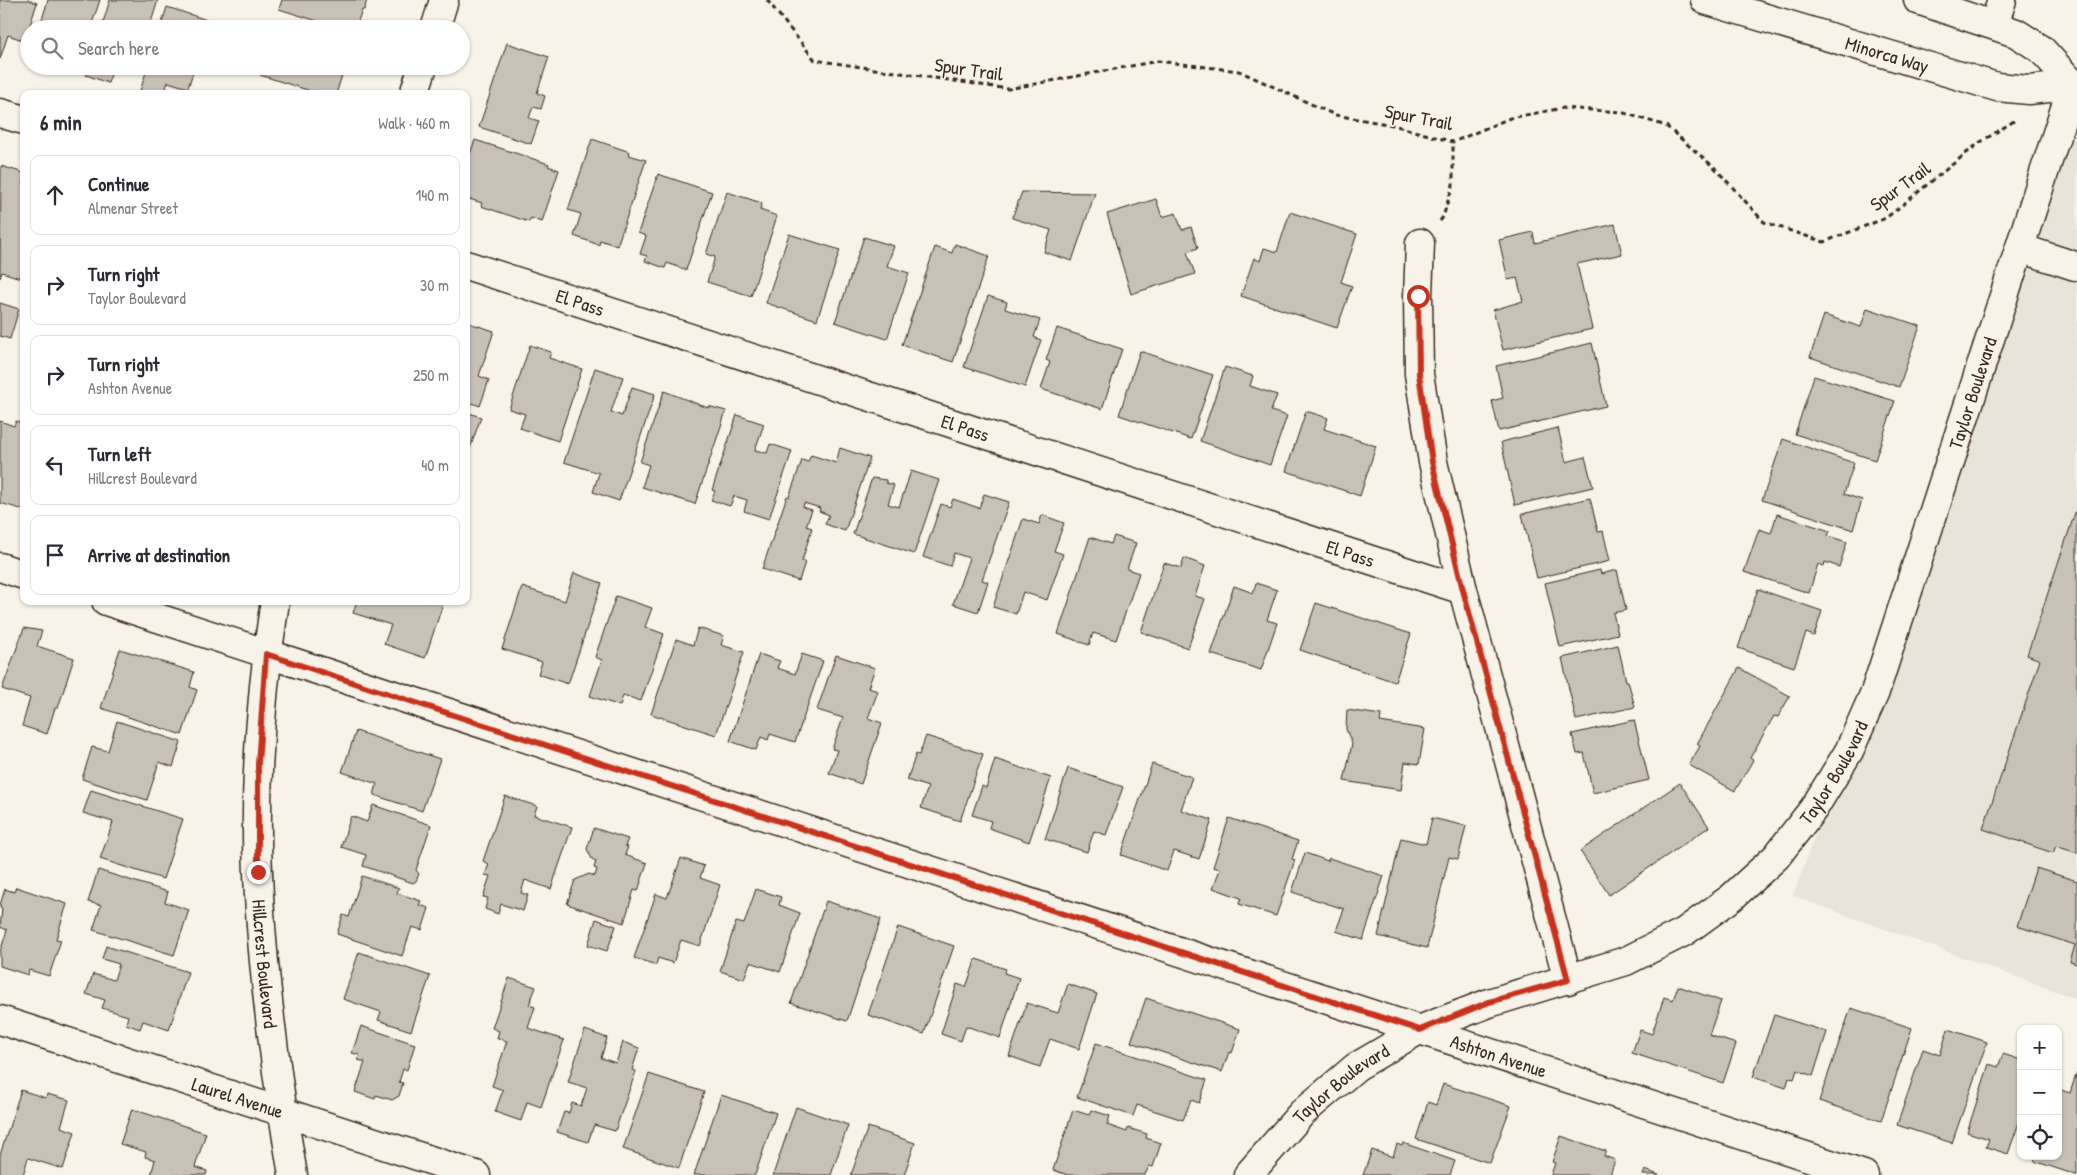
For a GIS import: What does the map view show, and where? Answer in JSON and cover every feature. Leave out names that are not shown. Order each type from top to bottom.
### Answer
[{"type":"street","points":[[438,20],[444,0]]},
{"type":"street","name":"Minorca Way","points":[[1705,0],[1997,87],[2028,90],[2076,83]]},
{"type":"street","points":[[1918,0],[1998,12],[2016,33],[2041,48],[2076,83]]},
{"type":"street","points":[[415,90],[419,75]]},
{"type":"street","name":"Taylor Boulevard","points":[[1248,1175],[1302,1113],[1356,1067],[1420,1030],[1489,1002],[1568,980],[1626,961],[1684,932],[1731,898],[1776,857],[1814,808],[1849,751],[1875,692],[2076,83]]},
{"type":"street","points":[[0,113],[20,119]]},
{"type":"street","points":[[1420,243],[1418,296],[1419,374],[1432,462],[1463,590],[1568,980]]},
{"type":"street","points":[[2020,248],[2075,266]]},
{"type":"street","name":"El Pass","points":[[470,266],[1463,590]]},
{"type":"street","points":[[0,567],[20,574]]},
{"type":"street","name":"Ashton Avenue","points":[[118,605],[1864,1175]]},
{"type":"street","name":"Hillcrest Boulevard","points":[[274,605],[266,654],[258,764],[258,872],[265,986],[292,1175]]},
{"type":"street","name":"Laurel Avenue","points":[[0,1020],[476,1175]]},
{"type":"path","name":"Spur Trail","points":[[767,0],[815,60],[1008,89],[1158,61],[1239,71],[1335,115],[1393,125],[1453,142],[1510,118],[1563,108],[1621,112],[1666,126],[1715,168],[1764,222],[1824,242],[1886,218],[1979,143],[2018,118]]},
{"type":"path","points":[[1420,243],[1443,217],[1453,185],[1453,142]]},
{"type":"shaded area","points":[[2066,138],[2077,139],[2077,999],[1793,896]]},
{"type":"building","points":[[0,0],[29,0],[37,3],[32,20],[20,20],[20,39],[8,35],[0,59]]},
{"type":"building","points":[[48,0],[100,0],[93,20],[42,20]]},
{"type":"building","points":[[110,0],[158,0],[152,20],[104,20]]},
{"type":"building","points":[[282,0],[367,0],[358,20],[314,20],[279,9]]},
{"type":"building","points":[[167,7],[207,20],[163,20]]},
{"type":"building","points":[[507,43],[549,57],[537,93],[545,96],[541,109],[533,107],[529,118],[539,121],[531,144],[479,127]]},
{"type":"building","points":[[86,75],[111,75],[108,83]]},
{"type":"building","points":[[145,75],[192,75],[188,88],[168,82],[165,90],[140,90]]},
{"type":"building","points":[[260,75],[342,75],[337,90],[307,90]]},
{"type":"building","points":[[592,139],[630,152],[629,155],[646,160],[617,246],[600,240],[599,245],[574,236],[581,214],[568,210]]},
{"type":"building","points":[[475,140],[549,164],[548,166],[559,170],[542,222],[531,218],[529,222],[481,206],[482,203],[470,199],[470,154]]},
{"type":"building","points":[[1,166],[20,172],[20,278],[2,272],[0,278]]},
{"type":"building","points":[[658,174],[712,192],[686,270],[667,263],[665,268],[645,261],[647,256],[640,254],[646,236],[638,233]]},
{"type":"building","points":[[727,192],[762,203],[760,210],[777,216],[751,296],[707,282],[715,257],[706,254]]},
{"type":"building","points":[[1022,192],[1095,193],[1072,261],[1044,252],[1051,230],[1012,218]]},
{"type":"building","points":[[1156,199],[1162,217],[1176,213],[1182,230],[1191,227],[1198,248],[1187,252],[1195,274],[1131,294],[1107,214]]},
{"type":"building","points":[[1290,212],[1357,234],[1341,282],[1352,286],[1337,328],[1241,296],[1254,258],[1260,261],[1264,248],[1277,252]]},
{"type":"building","points":[[1615,224],[1622,254],[1577,264],[1592,329],[1503,350],[1493,310],[1523,301],[1517,278],[1508,280],[1499,240],[1533,232],[1535,243]]},
{"type":"building","points":[[789,234],[840,250],[817,320],[766,303]]},
{"type":"building","points":[[864,237],[894,246],[887,266],[909,273],[887,339],[835,322]]},
{"type":"building","points":[[955,244],[989,256],[953,362],[902,345],[935,247],[952,253]]},
{"type":"building","points":[[988,296],[1007,302],[1005,309],[1040,320],[1034,337],[1041,340],[1025,387],[964,367]]},
{"type":"building","points":[[0,303],[19,309],[10,339],[0,336]]},
{"type":"building","points":[[1867,308],[1920,326],[1899,387],[1810,357],[1824,315],[1861,327]]},
{"type":"building","points":[[470,323],[494,331],[479,376],[489,380],[480,406],[470,402]]},
{"type":"building","points":[[1057,328],[1122,349],[1102,409],[1041,389],[1050,362],[1046,360]]},
{"type":"building","points":[[1592,343],[1606,406],[1499,431],[1492,401],[1503,398],[1496,366]]},
{"type":"building","points":[[530,345],[551,352],[549,358],[582,369],[558,441],[520,428],[525,414],[509,409]]},
{"type":"building","points":[[1140,351],[1213,375],[1191,439],[1119,415]]},
{"type":"building","points":[[1225,367],[1253,376],[1250,386],[1277,395],[1271,411],[1287,416],[1270,465],[1200,441]]},
{"type":"building","points":[[595,368],[623,377],[611,412],[622,416],[632,387],[655,394],[619,501],[593,492],[599,473],[564,462]]},
{"type":"building","points":[[1814,376],[1895,401],[1875,460],[1795,434]]},
{"type":"building","points":[[664,391],[708,408],[708,406],[726,411],[695,504],[642,487],[649,465],[640,462]]},
{"type":"building","points":[[1306,411],[1328,418],[1324,429],[1376,446],[1360,496],[1286,471]]},
{"type":"building","points":[[470,413],[481,417],[470,449]]},
{"type":"building","points":[[737,415],[764,424],[755,450],[767,453],[770,444],[792,451],[769,519],[744,511],[747,500],[734,496],[730,506],[711,500],[715,491],[712,490]]},
{"type":"building","points":[[0,421],[14,426],[16,421],[20,423],[20,509],[0,503]]},
{"type":"building","points":[[1558,428],[1566,462],[1585,457],[1593,487],[1515,505],[1501,442]]},
{"type":"building","points":[[1783,439],[1854,463],[1844,494],[1862,500],[1853,530],[1762,500]]},
{"type":"building","points":[[840,448],[870,458],[845,531],[825,524],[829,515],[819,511],[820,508],[804,503],[803,507],[812,510],[806,526],[812,528],[802,561],[805,562],[799,581],[762,569],[787,496],[789,497],[802,460],[808,462],[811,455],[836,463]]},
{"type":"building","points":[[911,471],[939,480],[914,554],[853,534],[872,478],[886,480],[886,483],[894,485],[888,504],[899,507]]},
{"type":"building","points":[[984,494],[1009,502],[982,580],[988,582],[978,612],[953,604],[969,558],[954,553],[950,566],[923,557],[941,504],[950,507],[953,499],[979,508]]},
{"type":"building","points":[[1590,498],[1598,532],[1603,531],[1610,561],[1537,578],[1522,514]]},
{"type":"building","points":[[2077,507],[2077,853],[2056,846],[2053,853],[1983,829],[2040,660],[2027,655]]},
{"type":"building","points":[[1777,514],[1830,531],[1828,536],[1847,542],[1839,567],[1825,562],[1824,566],[1818,564],[1809,593],[1744,572],[1759,529],[1771,533]]},
{"type":"building","points":[[1042,515],[1064,523],[1054,551],[1063,554],[1047,600],[1023,592],[1016,614],[993,607],[1023,519],[1039,524]]},
{"type":"building","points":[[1114,536],[1136,543],[1127,569],[1139,573],[1116,640],[1093,633],[1089,645],[1058,634],[1090,537],[1111,544]]},
{"type":"building","points":[[1184,558],[1205,566],[1195,596],[1205,599],[1188,648],[1141,632],[1164,563],[1181,568]]},
{"type":"building","points":[[1600,570],[1601,574],[1617,570],[1626,610],[1613,613],[1618,634],[1560,647],[1545,583]]},
{"type":"building","points":[[574,573],[602,583],[568,684],[538,674],[542,662],[502,649],[522,587],[565,601]]},
{"type":"building","points":[[1256,583],[1277,590],[1267,620],[1277,623],[1261,670],[1211,654],[1234,586],[1253,593]]},
{"type":"building","points":[[1758,589],[1822,611],[1814,636],[1806,633],[1794,667],[1738,648]]},
{"type":"building","points":[[616,596],[652,608],[645,627],[664,634],[641,701],[623,695],[620,706],[590,696],[602,660],[595,657]]},
{"type":"building","points":[[1316,603],[1411,634],[1395,682],[1300,650]]},
{"type":"building","points":[[356,605],[443,605],[425,658],[384,644],[391,625],[353,613]]},
{"type":"building","points":[[24,628],[42,631],[37,646],[74,658],[58,708],[55,708],[47,734],[22,726],[30,698],[2,689]]},
{"type":"building","points":[[698,628],[724,636],[721,645],[744,652],[716,735],[651,714],[676,639],[693,645]]},
{"type":"building","points":[[1618,645],[1626,681],[1628,681],[1635,707],[1576,720],[1562,658]]},
{"type":"building","points":[[120,649],[194,672],[190,687],[197,690],[182,735],[101,708]]},
{"type":"building","points":[[759,654],[780,661],[777,668],[795,674],[802,654],[823,661],[795,742],[770,734],[768,740],[761,737],[756,750],[730,741]]},
{"type":"building","points":[[836,655],[875,668],[868,688],[878,691],[868,718],[882,723],[861,784],[829,773],[837,750],[832,749],[843,718],[817,710]]},
{"type":"building","points":[[1739,668],[1790,696],[1778,717],[1774,716],[1750,758],[1753,760],[1735,791],[1689,765],[1700,746],[1697,744]]},
{"type":"building","points":[[1347,710],[1381,715],[1380,722],[1425,729],[1419,764],[1405,762],[1401,790],[1344,781],[1352,744],[1346,729]]},
{"type":"building","points":[[1634,720],[1649,780],[1593,793],[1584,753],[1577,754],[1572,734]]},
{"type":"building","points":[[117,721],[181,742],[173,767],[159,762],[147,800],[82,779],[92,747],[108,751]]},
{"type":"building","points":[[356,731],[440,759],[422,811],[374,795],[377,784],[342,772]]},
{"type":"building","points":[[926,736],[983,754],[960,821],[921,808],[928,787],[907,780],[916,754],[919,755]]},
{"type":"building","points":[[995,759],[1051,778],[1029,842],[989,828],[991,821],[972,815],[982,786],[986,788]]},
{"type":"building","points":[[1152,764],[1192,777],[1181,810],[1212,820],[1199,859],[1174,851],[1167,871],[1121,855]]},
{"type":"building","points":[[1068,768],[1123,787],[1106,835],[1094,831],[1087,852],[1045,839]]},
{"type":"building","points":[[1680,783],[1709,827],[1609,895],[1580,851]]},
{"type":"building","points":[[91,790],[183,819],[163,879],[100,859],[113,822],[83,813]]},
{"type":"building","points":[[505,796],[537,806],[534,815],[572,827],[551,889],[525,880],[521,893],[528,895],[523,911],[501,904],[498,914],[485,909],[488,898],[483,897],[490,876],[485,875],[489,864],[483,861]]},
{"type":"building","points":[[373,805],[431,825],[416,870],[419,874],[413,883],[363,866],[366,855],[341,847],[351,816],[367,822]]},
{"type":"building","points":[[1229,818],[1298,841],[1292,859],[1295,860],[1276,916],[1239,904],[1241,898],[1213,888],[1220,869],[1213,867]]},
{"type":"building","points":[[1432,818],[1466,826],[1458,859],[1449,857],[1427,948],[1378,936],[1401,838],[1426,844]]},
{"type":"building","points":[[594,828],[628,839],[625,846],[628,847],[625,855],[647,863],[638,891],[634,890],[624,923],[567,904],[575,880],[589,874],[595,876],[597,869],[594,868],[596,861],[592,859],[587,849]]},
{"type":"building","points":[[1305,853],[1328,861],[1329,858],[1384,876],[1363,940],[1336,931],[1344,909],[1292,892]]},
{"type":"building","points":[[681,858],[704,866],[700,878],[720,885],[700,946],[681,940],[673,963],[658,958],[656,965],[634,958],[656,894],[667,898]]},
{"type":"building","points":[[2036,868],[2077,881],[2077,964],[2070,962],[2075,945],[2017,926]]},
{"type":"building","points":[[98,870],[168,892],[165,902],[189,910],[174,955],[93,930],[101,905],[88,902]]},
{"type":"building","points":[[362,876],[399,888],[397,893],[421,901],[419,905],[429,908],[422,930],[412,927],[402,956],[337,934],[343,915],[349,917]]},
{"type":"building","points":[[16,887],[67,904],[56,939],[61,940],[49,976],[29,970],[28,975],[0,966],[0,952],[7,930],[0,927],[2,909],[0,905],[5,889],[14,892]]},
{"type":"building","points":[[756,889],[781,897],[779,905],[800,913],[780,972],[750,962],[744,979],[720,971],[736,922],[744,924]]},
{"type":"building","points":[[826,901],[881,919],[847,1021],[791,1003]]},
{"type":"building","points":[[596,919],[616,926],[607,951],[588,945]]},
{"type":"building","points":[[898,927],[954,946],[924,1034],[868,1015]]},
{"type":"building","points":[[106,946],[188,972],[169,1030],[143,1021],[140,1029],[126,1024],[128,1016],[102,1008],[105,1000],[86,994],[93,974],[114,980],[119,964],[102,959]]},
{"type":"building","points":[[359,952],[430,976],[411,1031],[378,1020],[381,1012],[343,999]]},
{"type":"building","points":[[976,959],[1006,969],[1004,973],[1019,978],[1000,1038],[966,1026],[961,1041],[941,1034],[957,984],[966,987]]},
{"type":"building","points":[[509,978],[536,987],[529,1005],[535,1007],[528,1028],[564,1040],[541,1107],[527,1102],[521,1121],[495,1112],[503,1090],[492,1086],[507,1041],[497,1038],[499,1031],[492,1028]]},
{"type":"building","points":[[1068,984],[1097,994],[1079,1049],[1050,1039],[1040,1067],[1009,1056],[1027,1003],[1058,1013]]},
{"type":"building","points":[[1678,986],[1721,1001],[1709,1035],[1736,1044],[1723,1083],[1632,1053],[1640,1030],[1652,1034],[1664,997],[1673,1000]]},
{"type":"building","points":[[1146,998],[1240,1029],[1232,1053],[1229,1052],[1222,1072],[1131,1042]]},
{"type":"building","points":[[1851,1008],[1912,1028],[1881,1121],[1819,1101]]},
{"type":"building","points":[[1774,1015],[1827,1032],[1813,1076],[1797,1070],[1794,1079],[1789,1078],[1786,1088],[1753,1077]]},
{"type":"building","points":[[361,1026],[415,1044],[407,1070],[403,1069],[399,1082],[403,1083],[399,1096],[392,1100],[376,1095],[375,1099],[355,1092],[365,1062],[358,1060],[359,1055],[352,1053]]},
{"type":"building","points":[[1948,1029],[1987,1042],[1952,1143],[1897,1125],[1923,1049],[1940,1055]]},
{"type":"building","points":[[585,1030],[607,1038],[601,1058],[616,1063],[623,1042],[639,1048],[632,1070],[636,1071],[615,1131],[594,1125],[588,1142],[557,1132],[564,1112],[569,1113],[572,1103],[581,1106],[587,1088],[568,1082]]},
{"type":"building","points":[[1096,1043],[1207,1080],[1199,1103],[1191,1100],[1183,1120],[1137,1105],[1133,1116],[1077,1097]]},
{"type":"building","points":[[2003,1054],[2017,1059],[2017,1128],[2008,1154],[1986,1147],[1989,1139],[1967,1132],[1989,1064],[1998,1067]]},
{"type":"building","points":[[2077,1072],[2077,1175],[2034,1161],[2062,1160],[2062,1090],[2070,1093]]},
{"type":"building","points":[[649,1074],[704,1092],[679,1168],[623,1149]]},
{"type":"building","points":[[1443,1084],[1511,1106],[1490,1163],[1416,1139],[1428,1102],[1436,1105]]},
{"type":"building","points":[[21,1090],[46,1098],[47,1094],[69,1100],[61,1127],[75,1132],[63,1169],[28,1158],[23,1175],[0,1175],[0,1155]]},
{"type":"building","points":[[721,1095],[776,1113],[755,1175],[694,1175]]},
{"type":"building","points":[[796,1107],[848,1125],[831,1175],[773,1175]]},
{"type":"building","points":[[132,1109],[206,1133],[195,1167],[207,1171],[206,1175],[151,1175],[155,1160],[145,1157],[146,1152],[120,1144]]},
{"type":"building","points":[[1073,1110],[1089,1115],[1091,1110],[1110,1116],[1107,1125],[1127,1132],[1128,1128],[1147,1134],[1146,1138],[1161,1143],[1153,1167],[1149,1166],[1145,1175],[1068,1175],[1053,1170]]},
{"type":"building","points":[[868,1127],[915,1143],[904,1175],[851,1175]]},
{"type":"building","points":[[1561,1136],[1606,1151],[1604,1156],[1615,1160],[1610,1175],[1551,1175],[1555,1163],[1552,1162]]},
{"type":"building","points":[[1403,1143],[1455,1161],[1450,1175],[1363,1175],[1372,1150],[1393,1157],[1397,1144],[1402,1146]]},
{"type":"building","points":[[1645,1170],[1659,1175],[1643,1175]]},
{"type":"route","points":[[258,872],[258,764],[266,654],[1420,1030],[1489,1002],[1568,980],[1463,590],[1432,462],[1419,374],[1418,296]]}]
